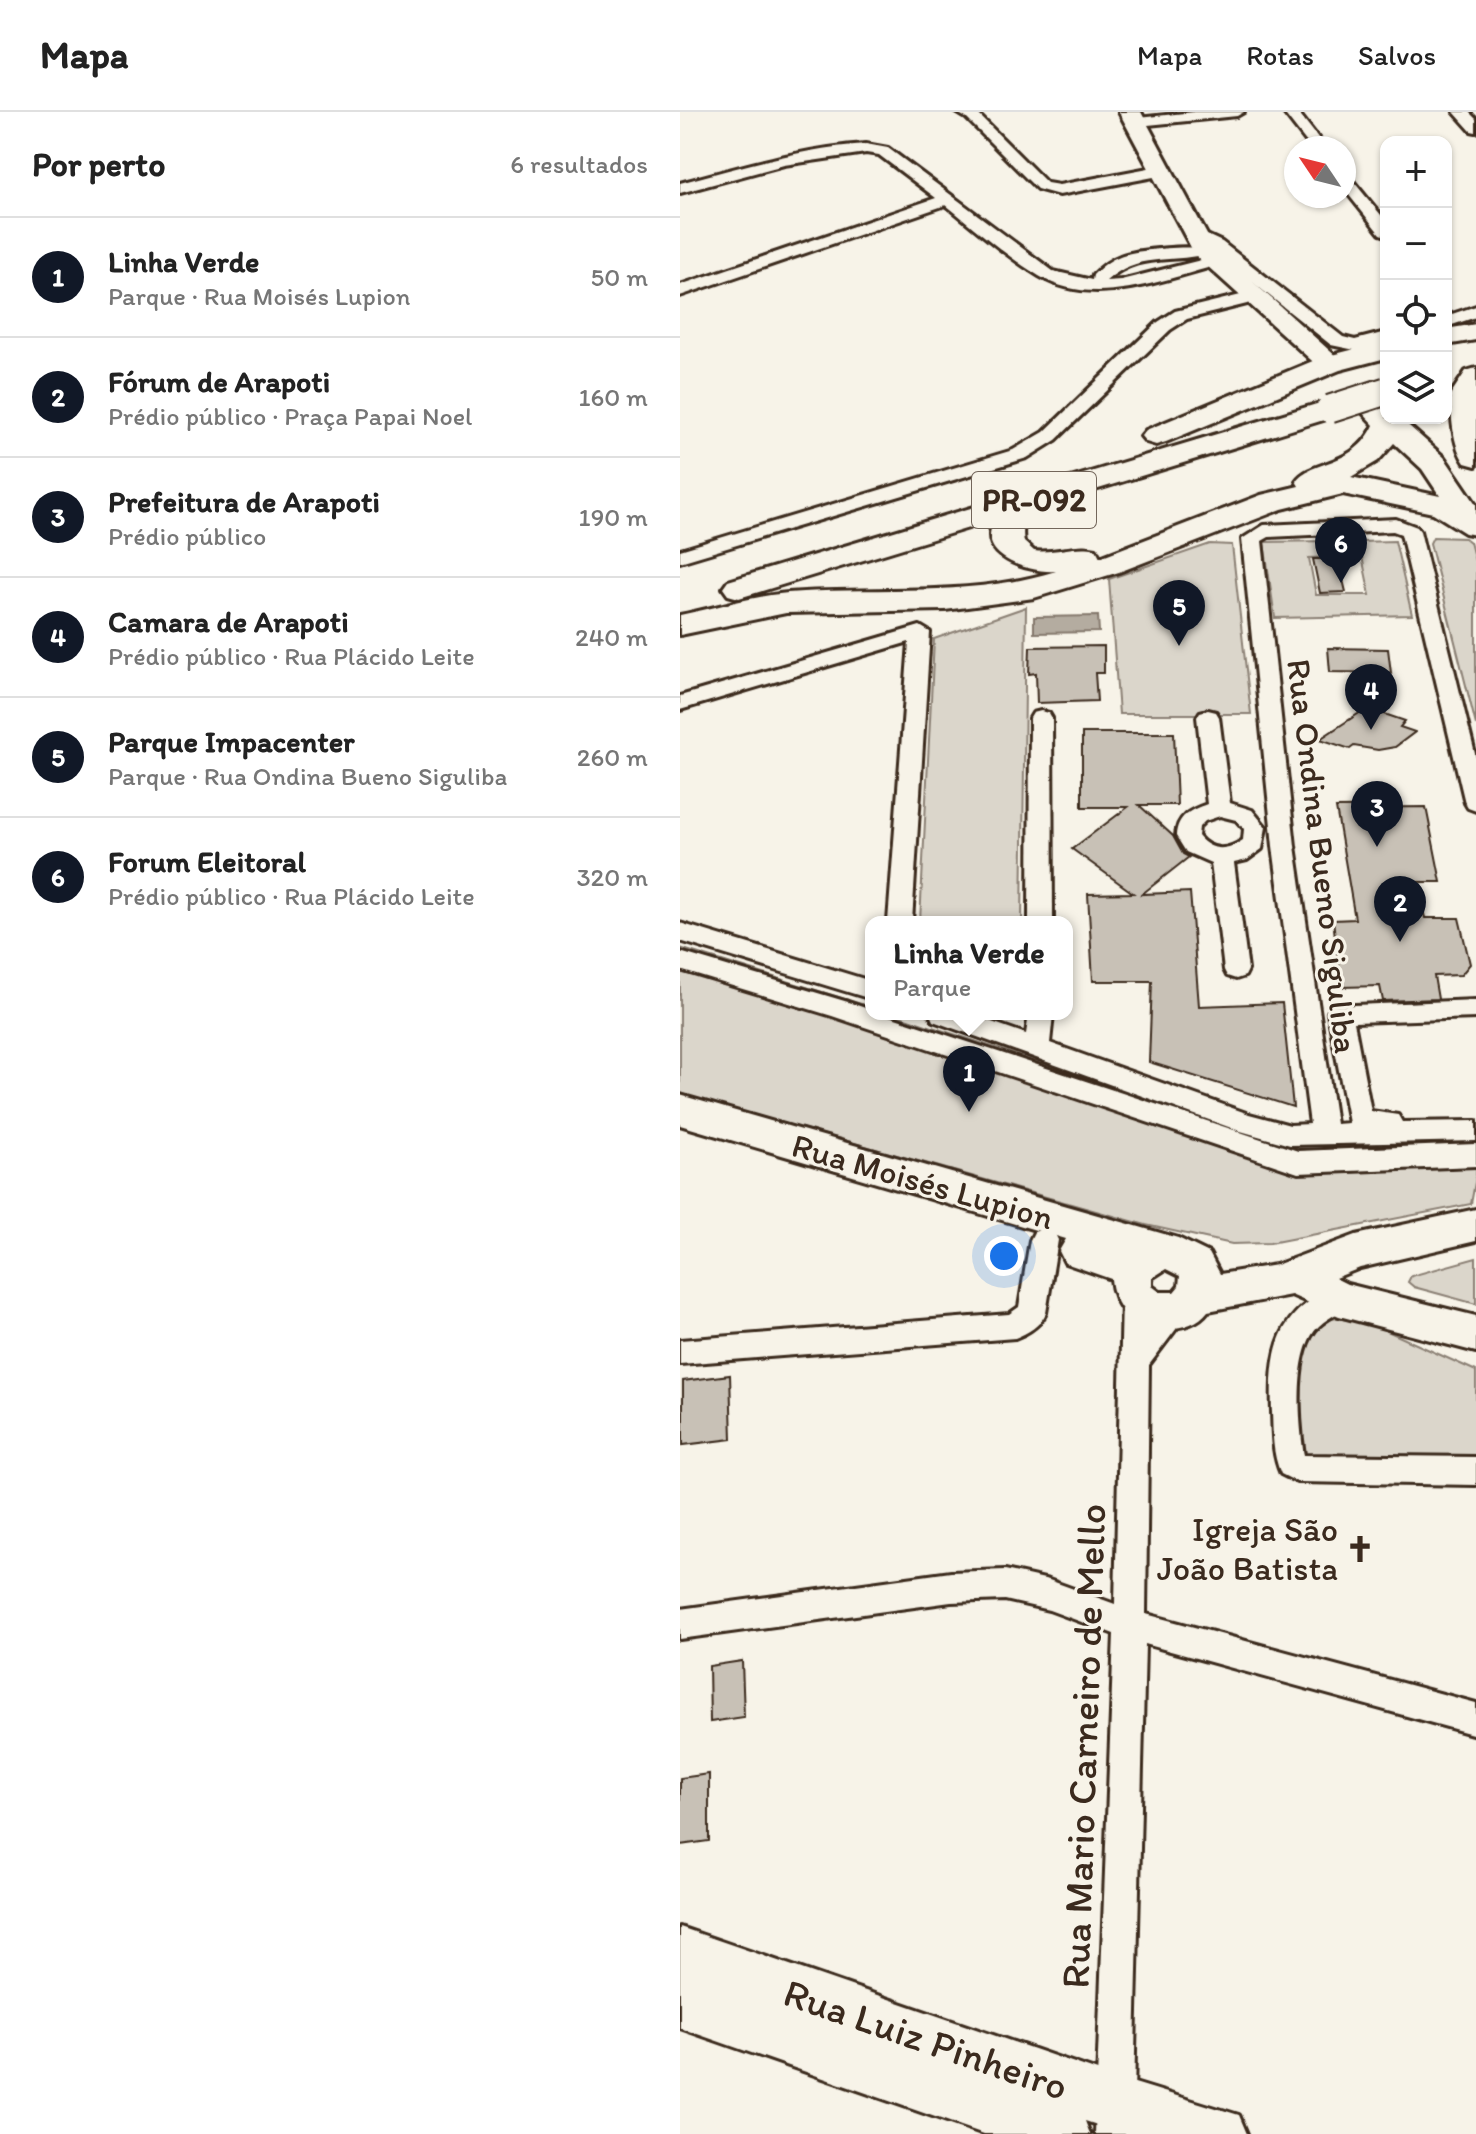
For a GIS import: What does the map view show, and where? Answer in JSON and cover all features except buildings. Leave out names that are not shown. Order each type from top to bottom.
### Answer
[{"type":"main road","points":[[850,557],[1330,364],[1378,349]]},
{"type":"main road","points":[[1452,369],[1476,361]]},
{"type":"main road","points":[[1330,364],[1389,425],[1433,463],[1465,500],[1476,526]]},
{"type":"main road","points":[[1476,377],[1464,395],[1468,429],[1476,457]]},
{"type":"main road","name":"PR-092","points":[[680,605],[850,557],[1380,393]]},
{"type":"main road","points":[[1217,442],[1179,459],[1014,515],[1006,528],[1009,544],[1020,555],[1047,564],[1108,548],[1337,473],[1373,451],[1384,440],[1389,425]]},
{"type":"main road","points":[[680,625],[786,603],[945,600],[1034,588],[1108,565],[1272,502],[1392,470],[1433,463]]},
{"type":"main road","points":[[1343,485],[1444,506],[1476,526]]},
{"type":"street","points":[[963,112],[971,115],[1042,186],[1059,190],[1159,171]]},
{"type":"street","points":[[1237,112],[1134,117],[1200,251],[1330,364]]},
{"type":"street","points":[[1290,112],[1309,136]]},
{"type":"street","points":[[1461,112],[1476,128]]},
{"type":"street","points":[[680,188],[842,149],[872,147],[883,151],[1047,274],[1077,284],[1121,285],[1216,245],[1337,341],[1355,345],[1380,339]]},
{"type":"street","points":[[1356,194],[1380,224]]},
{"type":"street","points":[[680,291],[946,200]]},
{"type":"street","points":[[1077,284],[1200,251]]},
{"type":"street","points":[[680,556],[1020,454],[1050,436],[1164,326],[1181,315],[1253,297]]},
{"type":"street","points":[[1454,323],[1476,311]]},
{"type":"street","name":"Rua Ondina Bueno Siguliba","points":[[1324,1134],[1284,846],[1252,539],[1264,531],[1396,525],[1410,531],[1476,803]]},
{"type":"street","points":[[680,703],[920,632],[900,916]]},
{"type":"street","points":[[1208,717],[1219,808]]},
{"type":"street","points":[[1041,718],[1041,916]]},
{"type":"street","points":[[1282,815],[1253,832],[1242,854],[1222,857],[1200,852],[1191,846],[1185,831],[1193,816],[1219,808],[1235,811],[1253,832],[1284,846]]},
{"type":"street","points":[[1222,857],[1236,970]]},
{"type":"street","points":[[680,932],[865,988]]},
{"type":"street","points":[[680,961],[865,1018]]},
{"type":"street","points":[[1476,1009],[1340,1013],[1359,1117],[1379,1123],[1476,1115]]},
{"type":"street","points":[[872,1020],[1298,1162],[1476,1155]]},
{"type":"street","points":[[958,1020],[1246,1123],[1290,1135],[1476,1131]]},
{"type":"street","points":[[1037,1049],[1040,1020]]},
{"type":"street","name":"Rua Moisés Lupion","points":[[680,1110],[1155,1269]]},
{"type":"street","name":"Rua Moisés Lupion","points":[[680,1136],[1155,1269],[1286,1280],[1339,1299],[1476,1334]]},
{"type":"street","points":[[1135,1361],[1186,1303],[1202,1288],[1196,1265],[1155,1269],[1152,1310],[1186,1303],[1286,1280],[1356,1252],[1476,1225]]},
{"type":"street","points":[[680,1352],[1015,1326],[1032,1313],[1044,1240]]},
{"type":"street","points":[[1383,1247],[1375,1261],[1375,1277],[1385,1311]]},
{"type":"street","name":"Rua Mario Carneiro de Mello","points":[[1115,2119],[1135,1361],[1155,1269]]},
{"type":"street","points":[[1339,1299],[1320,1306],[1302,1323],[1292,1340],[1285,1364],[1292,1464],[1297,1468],[1476,1471]]},
{"type":"street","points":[[680,1624],[951,1587],[1005,1585],[1049,1595],[1130,1625],[1476,1719]]},
{"type":"street","name":"Rua Luiz Pinheiro","points":[[680,1953],[980,2081],[1063,2134]]},
{"type":"street","name":"Rua Luiz Pinheiro","points":[[680,2002],[1115,2119],[1220,2134]]},
{"type":"shaded area","points":[[1433,537],[1465,538],[1470,542],[1476,565],[1476,725],[1430,543]]},
{"type":"shaded area","points":[[1331,541],[1335,557],[1309,558],[1316,595],[1370,595],[1359,542],[1395,541],[1412,615],[1275,618],[1264,542]]},
{"type":"shaded area","points":[[1210,544],[1232,545],[1251,714],[1119,714],[1109,579]]},
{"type":"shaded area","points":[[1026,607],[1022,916],[920,916],[934,639]]},
{"type":"shaded area","points":[[1098,616],[1099,632],[1034,633],[1034,617]]},
{"type":"shaded area","points":[[680,948],[865,1005],[865,1020],[911,1020],[1247,1131],[1476,1140],[1476,1177],[1471,1204],[1270,1243],[1232,1244],[1146,1225],[680,1094]]},
{"type":"shaded area","points":[[1476,1258],[1476,1304],[1414,1287],[1408,1282],[1411,1276]]},
{"type":"shaded area","points":[[1337,1318],[1374,1325],[1476,1371],[1476,1460],[1304,1454],[1297,1362],[1313,1323]]},
{"type":"place","name":"Forum Eleitoral","points":[[1341,583]]},
{"type":"place","name":"Parque Impacenter","points":[[1179,646]]},
{"type":"place","name":"Camara de Arapoti","points":[[1371,730]]},
{"type":"place","name":"Prefeitura de Arapoti","points":[[1377,847]]},
{"type":"place","name":"Fórum de Arapoti","points":[[1400,942]]},
{"type":"place","name":"Linha Verde","points":[[969,1112]]},
{"type":"place","name":"Igreja São João Batista","points":[[1360,1549]]}]
